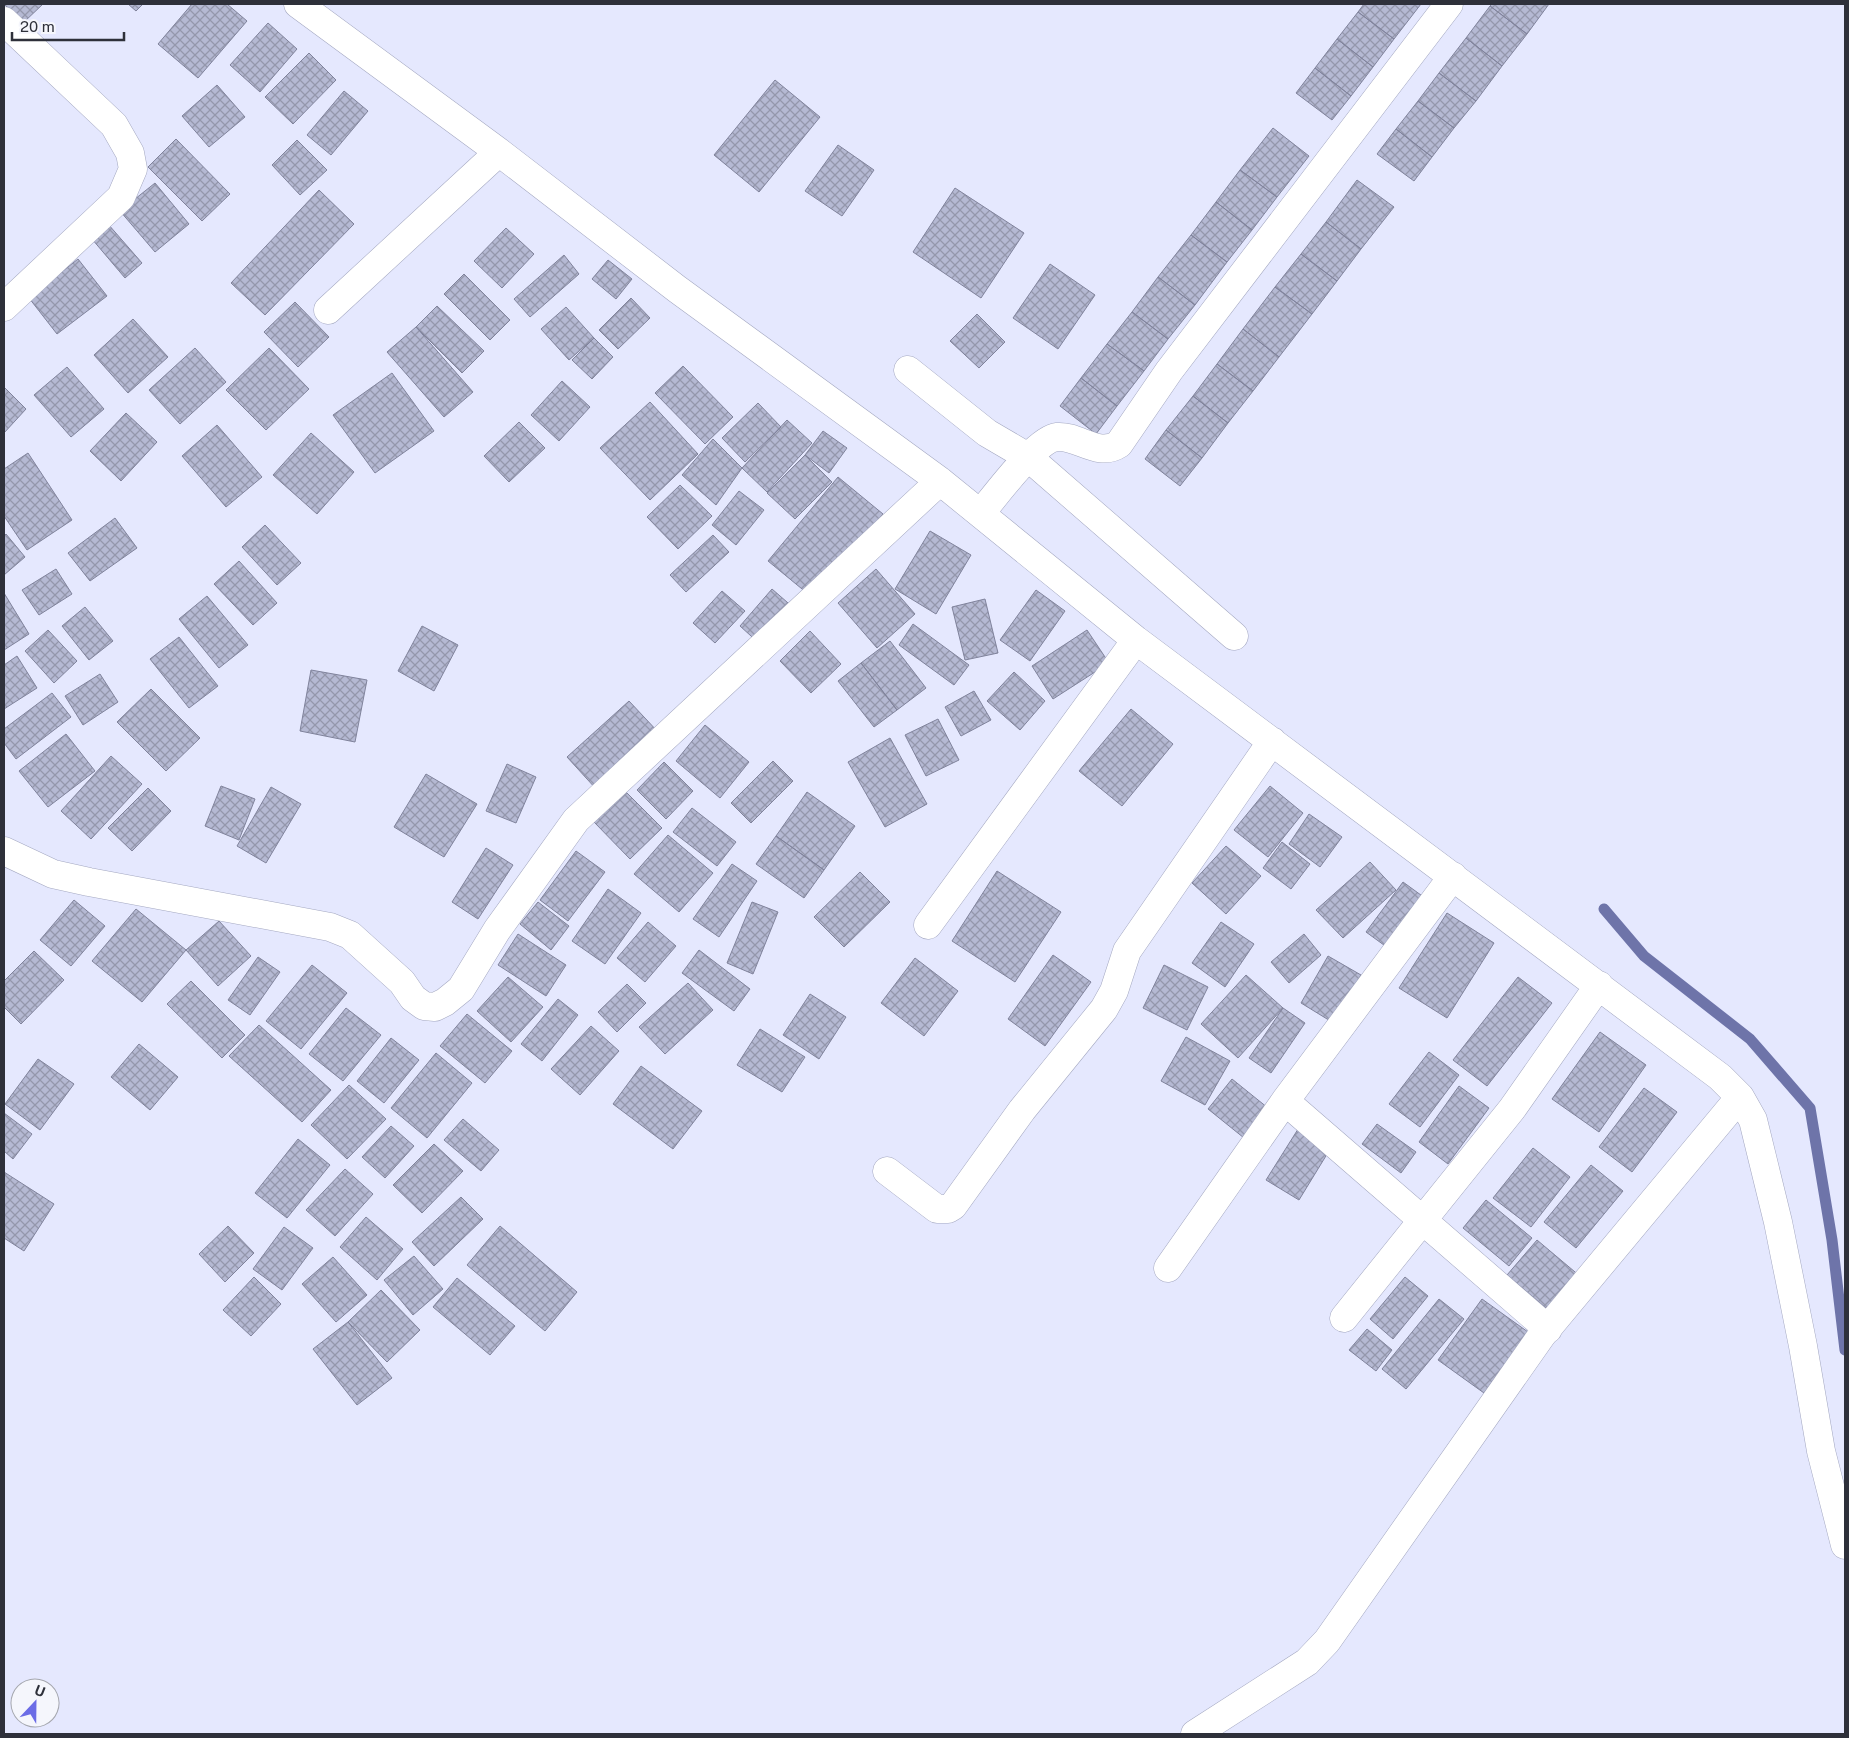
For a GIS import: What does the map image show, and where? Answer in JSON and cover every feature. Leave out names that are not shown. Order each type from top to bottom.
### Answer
[{"type":"street","points":[[298,4],[499,152],[677,289],[940,481],[1136,640],[1720,1077],[1740,1097],[1753,1120],[1766,1167],[1803,1346],[1821,1451],[1845,1545]]},
{"type":"street","points":[[981,513],[1016,472],[1047,440],[1056,437],[1068,438],[1099,449],[1114,448],[1119,444],[1175,363],[1449,4]]},
{"type":"street","points":[[4,21],[114,125],[130,153],[133,170],[121,197],[4,307]]},
{"type":"street","points":[[328,310],[499,152]]},
{"type":"street","points":[[908,370],[987,433],[1016,472],[1234,636]]},
{"type":"street","points":[[4,851],[54,874],[330,927],[350,935],[402,982],[413,998],[424,1006],[435,1007],[460,989],[497,930],[576,820],[940,481]]},
{"type":"street","points":[[928,925],[1136,640]]},
{"type":"street","points":[[887,1171],[937,1208],[948,1209],[953,1206],[1022,1110],[1104,1009],[1114,991],[1127,951],[1272,741]]},
{"type":"street","points":[[1168,1268],[1285,1101],[1453,876]]},
{"type":"street","points":[[1344,1318],[1512,1110],[1599,985]]},
{"type":"street","points":[[1195,1734],[1307,1662],[1327,1641],[1548,1329],[1740,1097]]},
{"type":"street","points":[[1285,1101],[1422,1222],[1548,1329]]},
{"type":"building","points":[[4,4],[43,4],[23,23]]},
{"type":"building","points":[[128,4],[143,4],[136,11]]},
{"type":"building","points":[[192,4],[227,4],[247,21],[198,78],[158,44]]},
{"type":"building","points":[[1364,4],[1421,4],[1394,39],[1358,12]]},
{"type":"building","points":[[1492,4],[1549,4],[1527,34],[1490,6]]},
{"type":"building","points":[[1490,6],[1527,34],[1502,66],[1466,38]]},
{"type":"building","points":[[1358,12],[1394,39],[1373,67],[1337,39]]},
{"type":"building","points":[[268,23],[297,49],[260,92],[230,65]]},
{"type":"building","points":[[1466,38],[1502,66],[1476,101],[1439,73]]},
{"type":"building","points":[[1337,39],[1373,67],[1351,96],[1315,68]]},
{"type":"building","points":[[309,53],[336,80],[293,124],[265,97]]},
{"type":"building","points":[[1315,68],[1351,96],[1332,120],[1296,93]]},
{"type":"building","points":[[1439,73],[1476,101],[1454,128],[1418,101]]},
{"type":"building","points":[[775,80],[820,117],[759,192],[714,155]]},
{"type":"building","points":[[217,85],[245,117],[209,147],[182,116]]},
{"type":"building","points":[[344,91],[368,111],[331,155],[307,135]]},
{"type":"building","points":[[1418,101],[1454,128],[1432,157],[1396,129]]},
{"type":"building","points":[[1273,128],[1309,156],[1277,197],[1240,170]]},
{"type":"building","points":[[1396,129],[1432,157],[1414,181],[1377,154]]},
{"type":"building","points":[[176,139],[230,194],[202,221],[148,167]]},
{"type":"building","points":[[297,140],[327,170],[300,195],[272,165]]},
{"type":"building","points":[[838,145],[874,170],[842,216],[805,191]]},
{"type":"building","points":[[1240,170],[1277,197],[1252,230],[1216,202]]},
{"type":"building","points":[[1357,180],[1394,207],[1361,249],[1326,222]]},
{"type":"building","points":[[155,183],[189,224],[155,252],[120,211]]},
{"type":"building","points":[[955,188],[1024,233],[981,298],[913,252]]},
{"type":"building","points":[[319,190],[354,224],[265,315],[231,283]]},
{"type":"building","points":[[1216,202],[1252,230],[1227,262],[1191,235]]},
{"type":"building","points":[[1326,222],[1361,249],[1337,281],[1301,254]]},
{"type":"building","points":[[108,224],[142,263],[125,278],[92,239]]},
{"type":"building","points":[[506,228],[534,254],[502,288],[474,261]]},
{"type":"building","points":[[1191,235],[1227,262],[1195,305],[1158,277]]},
{"type":"building","points":[[1301,254],[1337,281],[1312,314],[1275,287]]},
{"type":"building","points":[[564,255],[579,274],[530,317],[514,299]]},
{"type":"building","points":[[78,259],[107,296],[57,334],[29,298]]},
{"type":"building","points":[[608,260],[632,279],[616,299],[592,279]]},
{"type":"building","points":[[1050,264],[1095,295],[1058,349],[1013,318]]},
{"type":"building","points":[[464,274],[510,320],[490,340],[444,294]]},
{"type":"building","points":[[1158,277],[1195,305],[1168,339],[1132,312]]},
{"type":"building","points":[[1275,287],[1312,314],[1279,357],[1243,329]]},
{"type":"building","points":[[631,298],[650,318],[618,349],[599,330]]},
{"type":"building","points":[[295,302],[329,337],[298,367],[264,332]]},
{"type":"building","points":[[437,306],[484,351],[462,373],[416,327]]},
{"type":"building","points":[[566,307],[594,338],[569,360],[541,329]]},
{"type":"building","points":[[1132,312],[1168,339],[1144,371],[1107,344]]},
{"type":"building","points":[[977,314],[1005,342],[979,368],[950,341]]},
{"type":"building","points":[[133,319],[168,357],[128,393],[94,355]]},
{"type":"building","points":[[416,327],[473,392],[444,417],[387,352]]},
{"type":"building","points":[[1243,329],[1279,357],[1253,391],[1217,364]]},
{"type":"building","points":[[594,338],[613,357],[592,379],[572,360]]},
{"type":"building","points":[[1107,344],[1144,371],[1117,406],[1081,378]]},
{"type":"building","points":[[195,348],[226,382],[180,424],[149,390]]},
{"type":"building","points":[[269,348],[309,389],[266,430],[226,390]]},
{"type":"building","points":[[1217,364],[1253,391],[1228,423],[1193,396]]},
{"type":"building","points":[[683,366],[733,417],[705,444],[655,393]]},
{"type":"building","points":[[67,367],[104,409],[71,437],[34,395]]},
{"type":"building","points":[[392,373],[434,431],[375,473],[333,415]]},
{"type":"building","points":[[1081,378],[1117,406],[1096,434],[1060,406]]},
{"type":"building","points":[[562,381],[590,407],[559,441],[531,415]]},
{"type":"building","points":[[4,387],[26,409],[4,433]]},
{"type":"building","points":[[1193,396],[1228,423],[1202,458],[1166,430]]},
{"type":"building","points":[[650,402],[698,454],[650,500],[600,448]]},
{"type":"building","points":[[758,403],[781,427],[745,462],[722,438]]},
{"type":"building","points":[[126,413],[157,442],[121,481],[90,451]]},
{"type":"building","points":[[787,420],[812,443],[767,492],[742,468]]},
{"type":"building","points":[[519,422],[545,448],[509,482],[484,456]]},
{"type":"building","points":[[217,425],[262,477],[226,507],[182,456]]},
{"type":"building","points":[[1166,430],[1202,458],[1180,486],[1145,459]]},
{"type":"building","points":[[823,431],[847,448],[829,473],[805,455]]},
{"type":"building","points":[[311,433],[354,472],[317,514],[273,475]]},
{"type":"building","points":[[713,439],[742,468],[716,505],[682,475]]},
{"type":"building","points":[[28,453],[72,520],[27,550],[4,516],[4,469]]},
{"type":"building","points":[[805,455],[832,482],[795,519],[767,493]]},
{"type":"building","points":[[838,477],[883,514],[813,598],[768,561]]},
{"type":"building","points":[[680,485],[712,516],[678,549],[647,517]]},
{"type":"building","points":[[739,491],[764,510],[736,545],[712,525]]},
{"type":"building","points":[[115,518],[137,548],[90,581],[68,553]]},
{"type":"building","points":[[265,525],[301,563],[277,585],[242,547]]},
{"type":"building","points":[[930,531],[971,555],[936,614],[895,589]]},
{"type":"building","points":[[6,534],[25,557],[4,575],[4,536]]},
{"type":"building","points":[[713,535],[729,552],[686,592],[670,575]]},
{"type":"building","points":[[239,561],[277,603],[253,625],[214,584]]},
{"type":"building","points":[[56,569],[72,594],[39,615],[22,590]]},
{"type":"building","points":[[876,569],[915,614],[877,648],[838,603]]},
{"type":"building","points":[[772,589],[795,609],[762,646],[740,626]]},
{"type":"building","points":[[1036,590],[1065,611],[1030,661],[1000,640]]},
{"type":"building","points":[[722,591],[745,611],[715,643],[693,623]]},
{"type":"building","points":[[4,593],[29,634],[4,650]]},
{"type":"building","points":[[207,596],[248,645],[219,668],[179,619]]},
{"type":"building","points":[[985,599],[998,653],[965,660],[952,607]]},
{"type":"building","points":[[85,607],[113,641],[89,660],[62,626]]},
{"type":"building","points":[[913,624],[969,665],[954,685],[899,645]]},
{"type":"building","points":[[422,626],[458,645],[434,691],[398,671]]},
{"type":"building","points":[[48,630],[77,661],[54,683],[25,651]]},
{"type":"building","points":[[1087,630],[1109,663],[1053,699],[1032,666]]},
{"type":"building","points":[[810,631],[841,664],[811,693],[780,661]]},
{"type":"building","points":[[179,637],[218,686],[189,708],[150,659]]},
{"type":"building","points":[[890,641],[926,688],[897,710],[861,663]]},
{"type":"building","points":[[17,656],[37,688],[4,709],[4,665]]},
{"type":"building","points":[[861,663],[897,710],[874,727],[838,681]]},
{"type":"building","points":[[311,670],[367,680],[355,742],[300,731]]},
{"type":"building","points":[[1014,672],[1045,701],[1020,730],[987,701]]},
{"type":"building","points":[[100,674],[118,702],[83,725],[65,696]]},
{"type":"building","points":[[151,689],[200,738],[166,771],[117,722]]},
{"type":"building","points":[[974,691],[991,720],[961,736],[945,707]]},
{"type":"building","points":[[52,693],[71,717],[16,759],[4,743],[4,729]]},
{"type":"building","points":[[629,701],[659,733],[597,790],[567,757]]},
{"type":"building","points":[[1131,709],[1173,744],[1122,806],[1079,771]]},
{"type":"building","points":[[938,719],[959,760],[926,776],[905,735]]},
{"type":"building","points":[[705,725],[749,762],[720,798],[676,761]]},
{"type":"building","points":[[66,734],[95,771],[48,807],[19,771]]},
{"type":"building","points":[[890,738],[927,804],[885,827],[848,762]]},
{"type":"building","points":[[111,756],[142,784],[91,839],[61,811]]},
{"type":"building","points":[[773,761],[793,781],[751,823],[731,803]]},
{"type":"building","points":[[664,762],[693,791],[666,819],[637,790]]},
{"type":"building","points":[[507,764],[536,777],[516,823],[486,811]]},
{"type":"building","points":[[426,774],[477,804],[444,857],[394,827]]},
{"type":"building","points":[[221,786],[255,799],[239,840],[205,826]]},
{"type":"building","points":[[1270,786],[1303,813],[1268,857],[1234,830]]},
{"type":"building","points":[[271,787],[301,804],[266,863],[237,846]]},
{"type":"building","points":[[148,788],[171,811],[132,851],[108,828]]},
{"type":"building","points":[[625,791],[662,828],[630,859],[594,822]]},
{"type":"building","points":[[807,792],[855,826],[824,870],[776,836]]},
{"type":"building","points":[[692,808],[736,842],[717,866],[673,832]]},
{"type":"building","points":[[1309,814],[1342,837],[1320,867],[1289,844]]},
{"type":"building","points":[[668,835],[713,873],[679,912],[634,874]]},
{"type":"building","points":[[776,836],[824,870],[804,898],[756,864]]},
{"type":"building","points":[[1282,842],[1310,864],[1291,889],[1263,868]]},
{"type":"building","points":[[1226,846],[1261,876],[1226,914],[1192,883]]},
{"type":"building","points":[[486,848],[513,865],[478,919],[452,902]]},
{"type":"building","points":[[576,851],[605,872],[568,921],[540,900]]},
{"type":"building","points":[[1370,862],[1396,890],[1343,938],[1316,910]]},
{"type":"building","points":[[732,864],[757,881],[719,937],[693,919]]},
{"type":"building","points":[[997,871],[1061,912],[1015,982],[952,941]]},
{"type":"building","points":[[860,872],[890,902],[844,947],[814,917]]},
{"type":"building","points":[[1403,882],[1425,898],[1388,948],[1366,932]]},
{"type":"building","points":[[608,889],[641,913],[605,964],[572,941]]},
{"type":"building","points":[[74,900],[105,926],[71,966],[40,940]]},
{"type":"building","points":[[538,902],[569,926],[551,950],[520,924]]},
{"type":"building","points":[[752,902],[778,912],[753,974],[727,963]]},
{"type":"building","points":[[136,909],[186,950],[142,1002],[92,961]]},
{"type":"building","points":[[1447,913],[1494,943],[1447,1018],[1399,988]]},
{"type":"building","points":[[219,921],[251,956],[218,986],[186,950]]},
{"type":"building","points":[[648,922],[676,946],[645,982],[617,958]]},
{"type":"building","points":[[1221,922],[1254,944],[1225,987],[1192,963]]},
{"type":"building","points":[[518,934],[566,965],[546,996],[498,965]]},
{"type":"building","points":[[1304,934],[1321,955],[1289,983],[1271,962]]},
{"type":"building","points":[[699,950],[750,989],[734,1011],[682,973]]},
{"type":"building","points":[[34,951],[64,980],[21,1024],[4,1007],[4,981]]},
{"type":"building","points":[[1053,955],[1091,982],[1045,1046],[1008,1019]]},
{"type":"building","points":[[1328,956],[1361,975],[1332,1022],[1301,1003]]},
{"type":"building","points":[[258,957],[280,972],[250,1015],[228,1000]]},
{"type":"building","points":[[915,958],[958,991],[924,1036],[881,1003]]},
{"type":"building","points":[[312,965],[347,993],[301,1049],[266,1021]]},
{"type":"building","points":[[1164,965],[1208,987],[1187,1030],[1143,1008]]},
{"type":"building","points":[[1246,975],[1283,1008],[1238,1058],[1201,1024]]},
{"type":"building","points":[[508,977],[543,1007],[511,1042],[477,1011]]},
{"type":"building","points":[[1518,977],[1552,1003],[1487,1086],[1453,1060]]},
{"type":"building","points":[[191,981],[245,1035],[222,1058],[167,1004]]},
{"type":"building","points":[[688,983],[713,1010],[665,1054],[639,1027]]},
{"type":"building","points":[[627,984],[646,1003],[617,1032],[598,1012]]},
{"type":"building","points":[[810,994],[846,1017],[819,1059],[783,1035]]},
{"type":"building","points":[[558,999],[578,1015],[542,1061],[521,1044]]},
{"type":"building","points":[[346,1008],[381,1035],[343,1081],[309,1054]]},
{"type":"building","points":[[1283,1008],[1305,1023],[1271,1073],[1249,1058]]},
{"type":"building","points":[[467,1014],[512,1051],[485,1083],[440,1046]]},
{"type":"building","points":[[259,1025],[331,1090],[302,1122],[229,1056]]},
{"type":"building","points":[[591,1026],[619,1051],[580,1095],[551,1069]]},
{"type":"building","points":[[760,1029],[805,1057],[782,1092],[737,1065]]},
{"type":"building","points":[[1600,1032],[1646,1065],[1599,1132],[1552,1099]]},
{"type":"building","points":[[1186,1037],[1230,1061],[1205,1105],[1161,1081]]},
{"type":"building","points":[[391,1038],[419,1060],[384,1103],[357,1081]]},
{"type":"building","points":[[139,1044],[178,1077],[150,1110],[111,1077]]},
{"type":"building","points":[[1429,1052],[1459,1075],[1420,1127],[1389,1104]]},
{"type":"building","points":[[436,1053],[472,1083],[427,1138],[391,1108]]},
{"type":"building","points":[[38,1059],[74,1084],[40,1130],[5,1104]]},
{"type":"building","points":[[641,1066],[702,1111],[673,1149],[613,1104]]},
{"type":"building","points":[[1232,1079],[1273,1112],[1249,1142],[1208,1109]]},
{"type":"building","points":[[349,1085],[386,1119],[347,1159],[311,1125]]},
{"type":"building","points":[[1459,1086],[1489,1108],[1448,1164],[1419,1142]]},
{"type":"building","points":[[1644,1088],[1677,1112],[1632,1172],[1599,1147]]},
{"type":"building","points":[[4,1113],[32,1134],[13,1159],[4,1151]]},
{"type":"building","points":[[463,1119],[499,1150],[481,1171],[444,1140]]},
{"type":"building","points":[[1377,1124],[1416,1152],[1401,1173],[1362,1144]]},
{"type":"building","points":[[391,1126],[414,1146],[385,1178],[362,1157]]},
{"type":"building","points":[[1300,1126],[1332,1146],[1299,1200],[1266,1180]]},
{"type":"building","points":[[298,1139],[330,1165],[287,1218],[255,1193]]},
{"type":"building","points":[[434,1144],[463,1171],[422,1213],[393,1185]]},
{"type":"building","points":[[1533,1148],[1570,1177],[1531,1227],[1493,1198]]},
{"type":"building","points":[[1591,1165],[1623,1191],[1576,1248],[1544,1222]]},
{"type":"building","points":[[345,1169],[373,1194],[335,1236],[306,1210]]},
{"type":"building","points":[[4,1172],[54,1204],[24,1251],[4,1238]]},
{"type":"building","points":[[461,1197],[483,1219],[434,1266],[412,1242]]},
{"type":"building","points":[[1486,1200],[1532,1238],[1509,1266],[1463,1228]]},
{"type":"building","points":[[366,1217],[403,1249],[377,1280],[340,1247]]},
{"type":"building","points":[[228,1226],[254,1253],[225,1282],[199,1254]]},
{"type":"building","points":[[500,1226],[577,1292],[545,1331],[467,1265]]},
{"type":"building","points":[[284,1227],[313,1248],[282,1290],[253,1269]]},
{"type":"building","points":[[1537,1240],[1581,1277],[1552,1313],[1507,1275]]},
{"type":"building","points":[[414,1256],[443,1289],[413,1315],[384,1280]]},
{"type":"building","points":[[333,1257],[367,1295],[336,1322],[302,1284]]},
{"type":"building","points":[[254,1277],[281,1304],[251,1336],[223,1310]]},
{"type":"building","points":[[1405,1277],[1428,1296],[1393,1339],[1370,1319]]},
{"type":"building","points":[[457,1278],[515,1326],[490,1355],[433,1307]]},
{"type":"building","points":[[381,1290],[420,1330],[387,1362],[348,1322]]},
{"type":"building","points":[[1439,1299],[1464,1319],[1406,1389],[1382,1369]]},
{"type":"building","points":[[1482,1299],[1528,1332],[1484,1393],[1438,1360]]},
{"type":"building","points":[[348,1322],[392,1378],[357,1405],[313,1349]]},
{"type":"building","points":[[1367,1329],[1392,1350],[1376,1371],[1349,1350]]},
{"type":"waterway","points":[[1604,909],[1644,956],[1750,1039],[1810,1108],[1832,1240],[1845,1350]]}]
